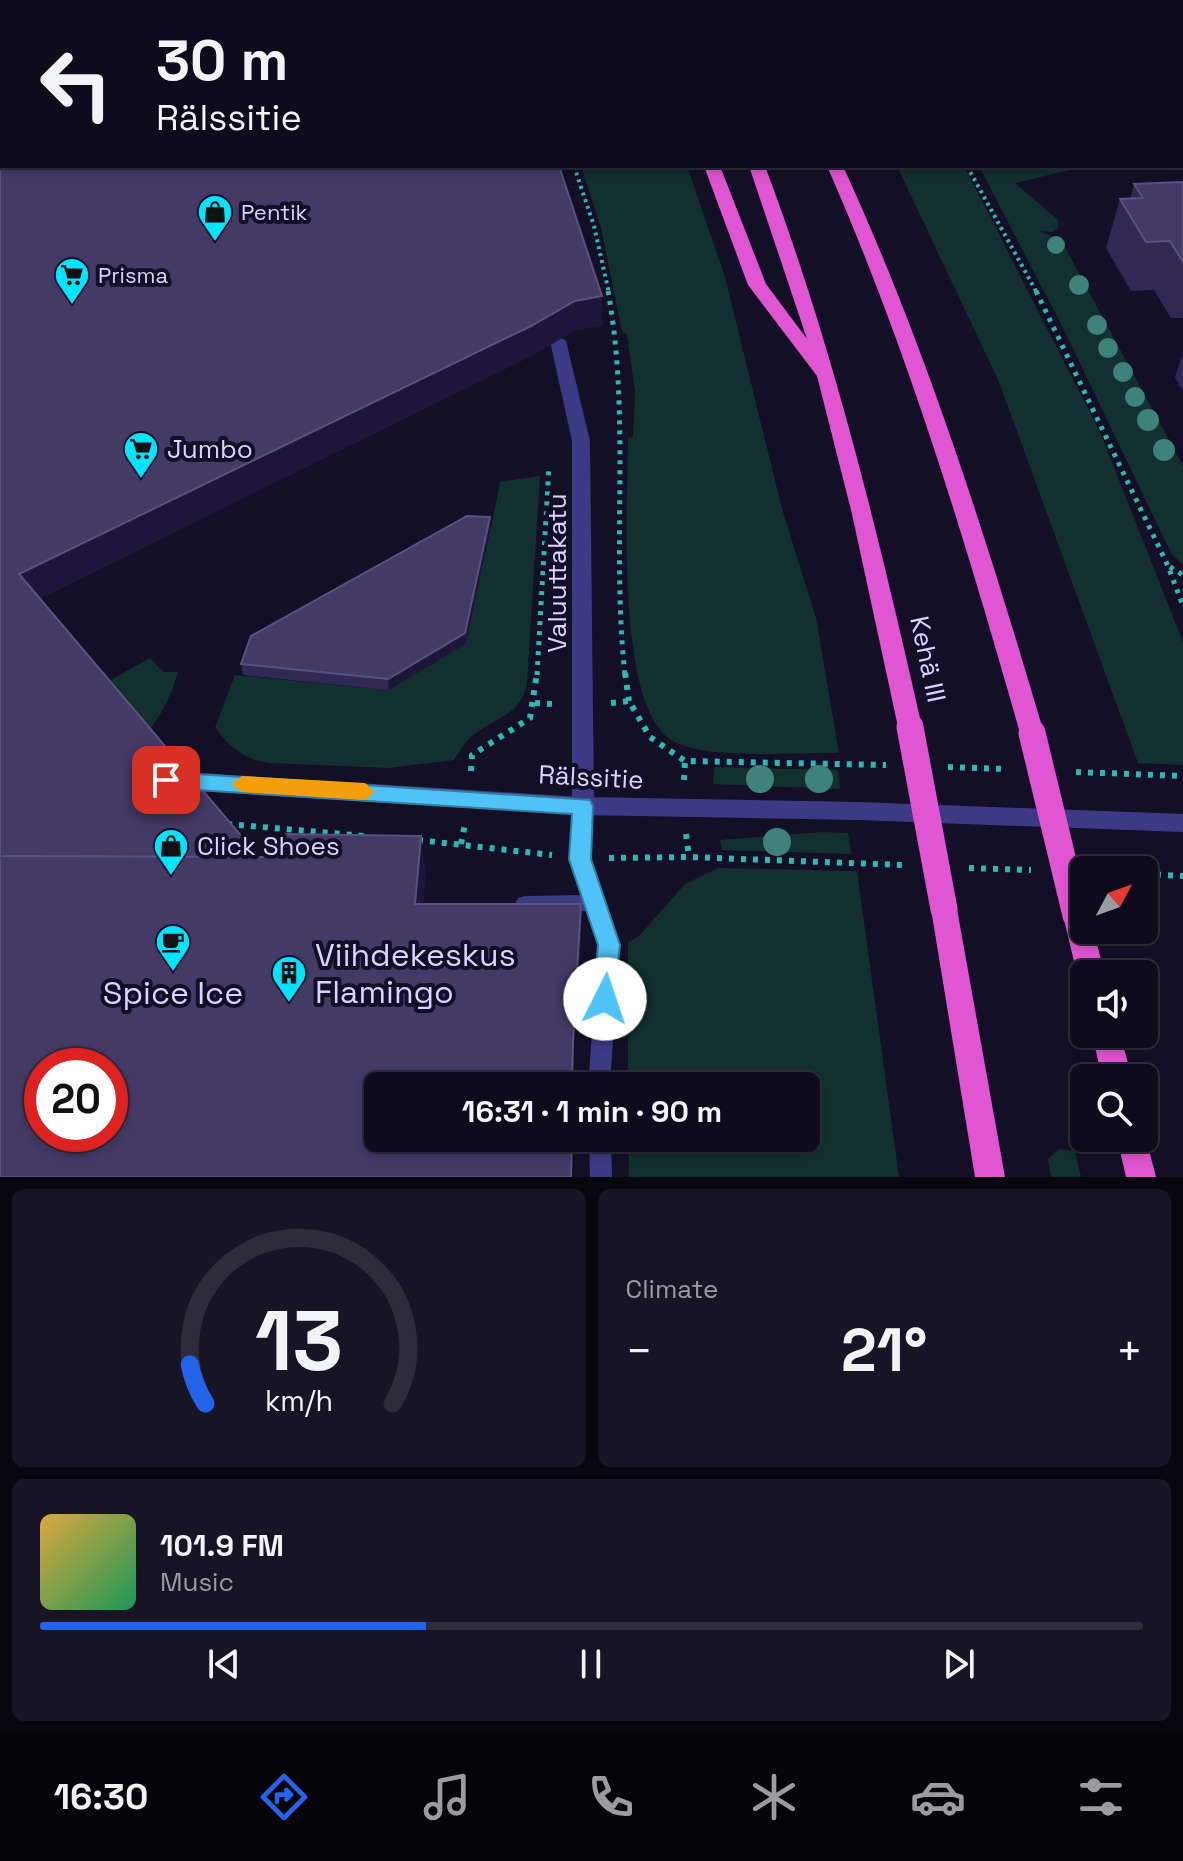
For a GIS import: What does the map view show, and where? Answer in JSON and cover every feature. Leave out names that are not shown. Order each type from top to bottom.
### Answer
[{"type":"highway","points":[[713,168],[757,285],[831,385]]},
{"type":"highway","name":"Kehä III","points":[[758,168],[791,252],[831,385],[866,522],[910,727],[990,1177]]},
{"type":"highway","points":[[836,168],[864,228],[956,475],[1032,733],[1087,960]]},
{"type":"highway","points":[[853,168],[864,228]]},
{"type":"highway","points":[[1135,1152],[1141,1177]]},
{"type":"street","name":"Valuuttakatu","points":[[558,341],[581,441],[583,806]]},
{"type":"street","name":"Rälssitie","points":[[150,781],[583,806],[859,811],[1183,823]]},
{"type":"lane","points":[[583,806],[580,859],[609,945],[600,1072]]},
{"type":"lane","points":[[506,904],[595,903]]},
{"type":"lane","points":[[600,1152],[601,1177]]},
{"type":"path","points":[[575,168],[597,244],[614,335],[622,422],[617,485],[621,648],[629,701],[647,736],[663,751],[685,761],[888,765]]},
{"type":"path","points":[[968,168],[1034,287],[1168,566],[1183,606]]},
{"type":"path","points":[[461,844],[470,798],[472,755],[530,718],[535,703],[549,460]]},
{"type":"path","points":[[1168,566],[1183,575]]},
{"type":"path","points":[[535,703],[583,706],[629,701]]},
{"type":"path","points":[[935,767],[1012,770]]},
{"type":"path","points":[[1074,772],[1183,776]]},
{"type":"path","points":[[216,823],[369,836]]},
{"type":"path","points":[[415,840],[580,859],[689,857],[910,865]]},
{"type":"path","points":[[957,867],[1037,870]]},
{"type":"path","points":[[1158,875],[1183,876]]},
{"type":"green space","points":[[582,168],[688,168],[725,277],[782,509],[816,618],[839,753],[754,754],[690,748],[675,742],[655,723],[642,691],[633,649],[629,602],[628,438],[633,437],[635,392],[627,334],[622,332],[601,228]]},
{"type":"green space","points":[[898,168],[965,168],[1100,432],[1183,642],[1183,765],[1138,763],[999,382]]},
{"type":"green space","points":[[1079,168],[1015,183],[1058,220],[1058,228],[1052,232],[1040,231],[1061,240],[1183,466],[1183,565],[1171,553],[1064,330],[981,170]]},
{"type":"green space","points":[[540,476],[524,695],[512,711],[469,739],[454,760],[389,768],[269,763],[238,752],[215,728],[235,675],[389,690],[491,528],[500,482]]},
{"type":"green space","points":[[150,658],[163,672],[178,672],[161,712],[134,746],[0,742]]},
{"type":"green space","points":[[714,767],[838,770],[840,789],[713,784]]},
{"type":"green space","points":[[848,833],[851,854],[722,850],[720,840]]},
{"type":"green space","points":[[718,868],[857,871],[899,1177],[629,1177],[629,1152],[820,1152],[820,1072],[628,1072],[628,942],[639,936],[685,884]]},
{"type":"green space","points":[[1059,1149],[1075,1152],[1081,1177],[1051,1177],[1048,1159]]},
{"type":"building","name":"Jumbo","points":[[0,168],[560,168],[602,296],[575,301],[531,326],[19,574],[260,858],[0,856]]},
{"type":"building","points":[[1183,182],[1183,262],[1170,241],[1146,242],[1120,199],[1143,198],[1134,184]]},
{"type":"building","points":[[467,516],[490,517],[465,633],[388,679],[241,664],[251,636]]},
{"type":"building","name":"Viihdekeskus Flamingo","points":[[280,834],[421,836],[415,904],[581,904],[572,1072],[364,1072],[364,1152],[572,1152],[571,1177],[0,1177],[0,856],[276,857]]},
{"type":"slow traffic","points":[[242,784],[365,792]]},
{"type":"place","name":"Pentik","points":[[215,243]]},
{"type":"place","name":"Prisma","points":[[72,306]]},
{"type":"place","name":"Jumbo","points":[[141,480]]},
{"type":"place","name":"Click Shoes","points":[[171,877]]},
{"type":"place","name":"Spice Ice","points":[[173,973]]},
{"type":"place","name":"Viihdekeskus Flamingo","points":[[289,1004]]},
{"type":"route","points":[[166,780],[583,806],[580,859],[609,945],[605,999]]}]
